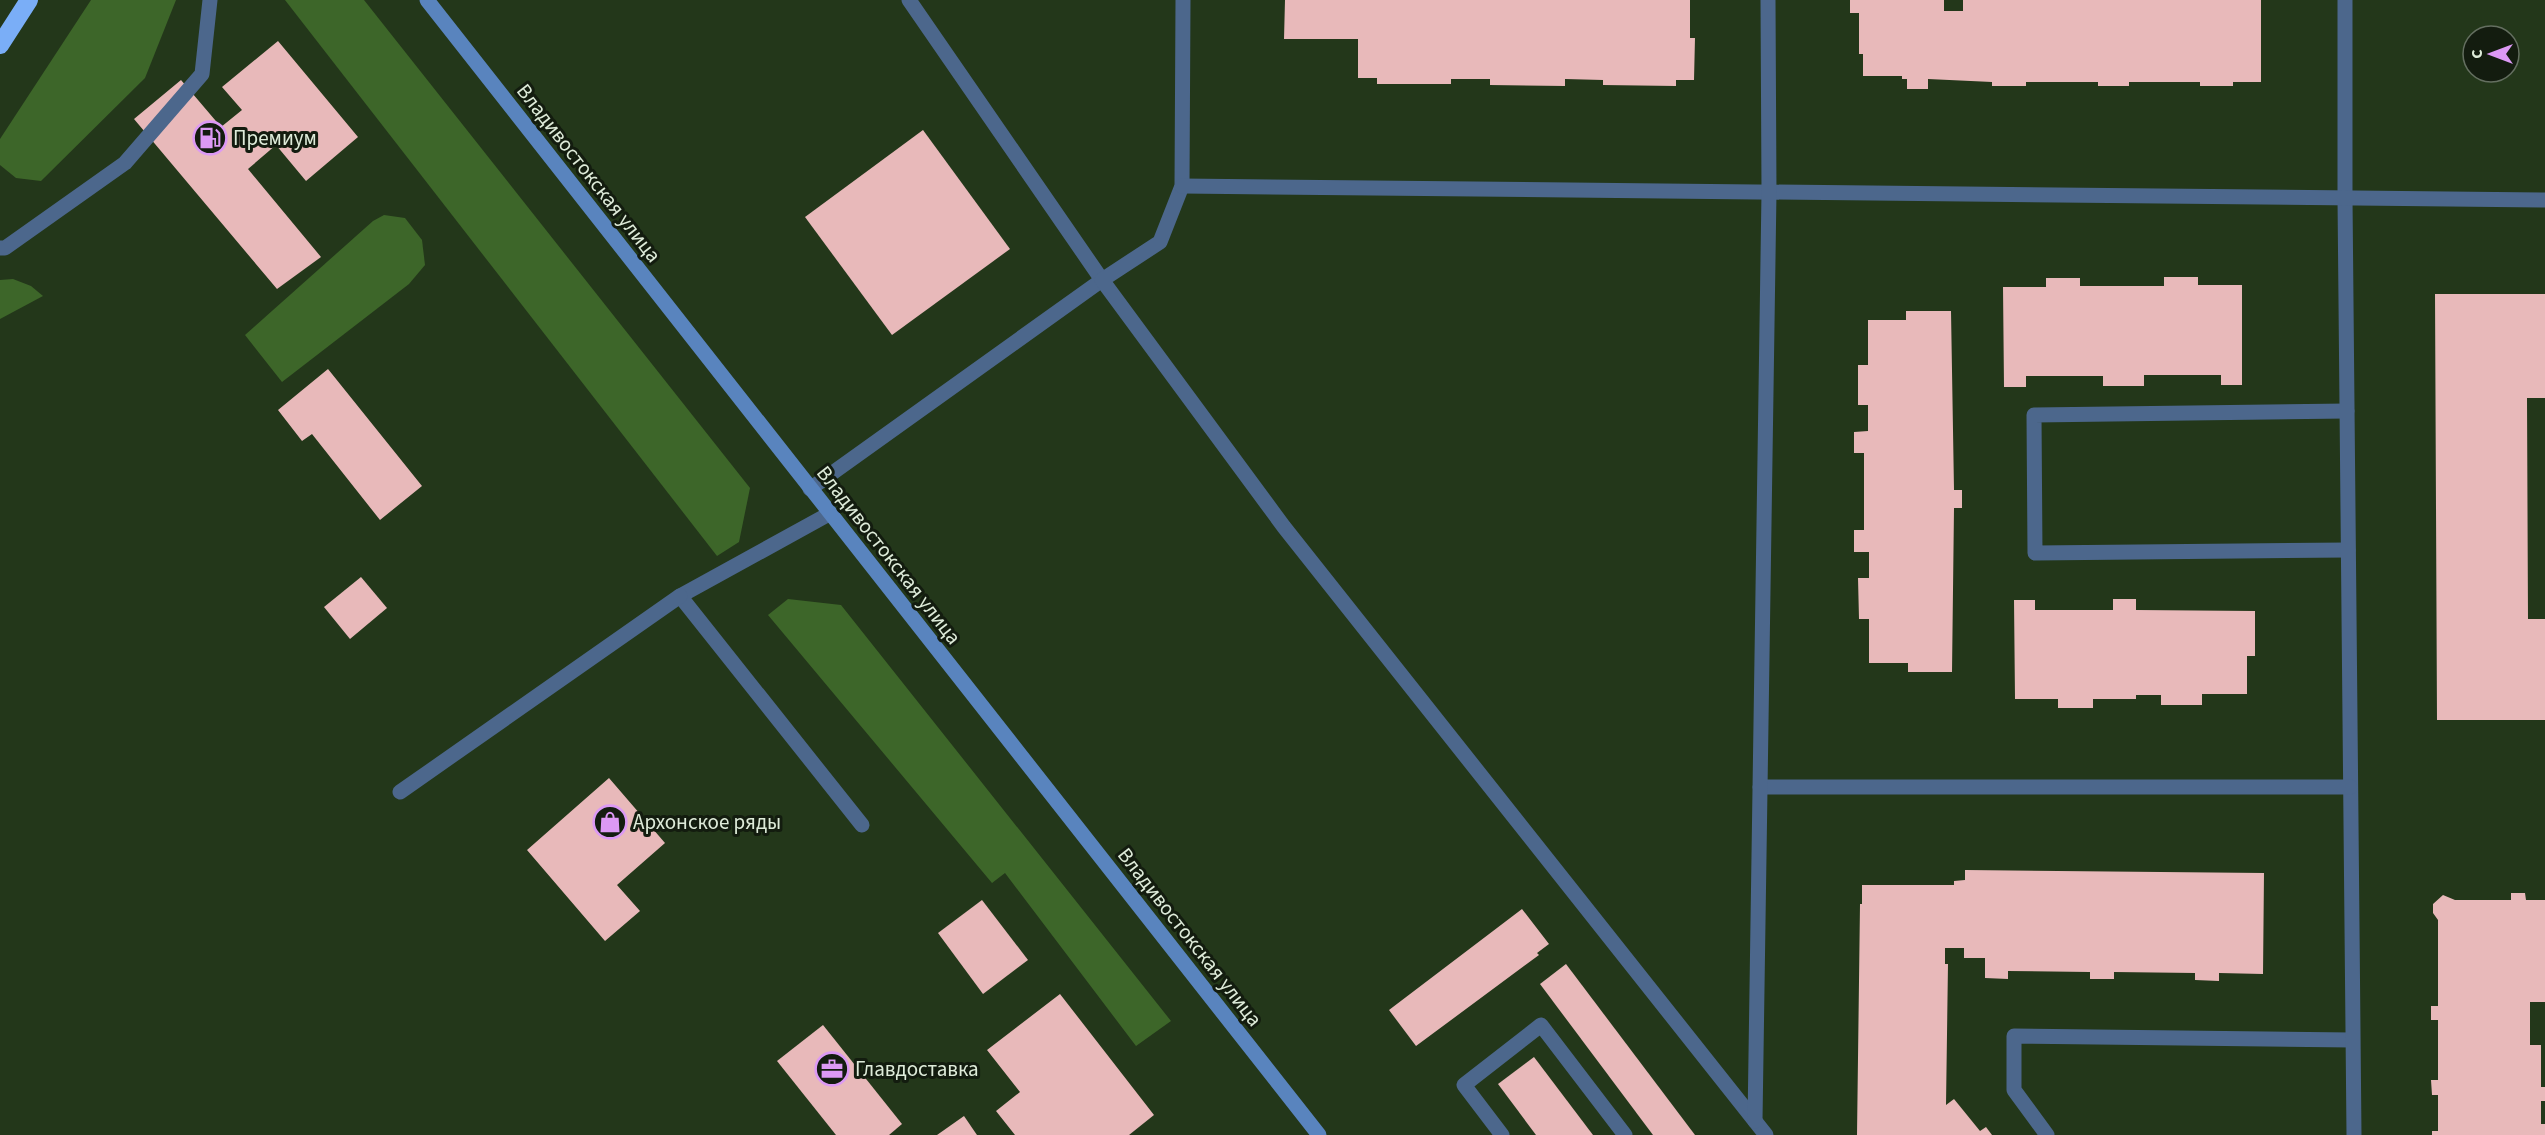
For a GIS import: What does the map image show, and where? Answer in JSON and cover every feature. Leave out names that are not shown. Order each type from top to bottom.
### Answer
[{"type":"highway","points":[[0,45],[29,0]]},
{"type":"main road","name":"Владивостокская улица","points":[[427,0],[1319,1135]]},
{"type":"street","points":[[0,248],[5,248],[125,163],[202,74],[210,0]]},
{"type":"street","points":[[909,0],[1102,280],[1284,527],[1766,1135]]},
{"type":"street","points":[[810,489],[1102,280],[1160,242],[1182,186],[1183,0]]},
{"type":"street","points":[[1755,1121],[1769,192],[1768,0]]},
{"type":"street","points":[[2346,0],[2344,198],[2354,1135]]},
{"type":"street","points":[[1182,186],[2545,200]]},
{"type":"street","points":[[2347,411],[2034,414],[2034,426],[2035,554],[2348,550]]},
{"type":"street","points":[[400,792],[680,596],[830,514]]},
{"type":"street","points":[[680,596],[862,825]]},
{"type":"street","points":[[1760,787],[2350,787]]},
{"type":"street","points":[[1502,1135],[1464,1085],[1541,1026],[1625,1135]]},
{"type":"street","points":[[2047,1135],[2014,1090],[2014,1036],[2352,1040]]},
{"type":"green space","points":[[91,0],[176,0],[145,78],[41,181],[16,178],[0,165],[0,139]]},
{"type":"green space","points":[[285,0],[364,0],[750,488],[739,542],[717,556]]},
{"type":"green space","points":[[384,215],[405,218],[422,240],[425,265],[409,284],[282,382],[245,335],[373,221]]},
{"type":"green space","points":[[13,279],[31,286],[43,296],[0,319],[0,280]]},
{"type":"green space","points":[[788,599],[841,605],[1171,1021],[1136,1046],[1005,873],[992,883],[768,615]]},
{"type":"building","points":[[1285,0],[1690,0],[1690,38],[1695,38],[1694,80],[1676,80],[1676,86],[1603,85],[1603,80],[1565,79],[1565,86],[1490,85],[1490,79],[1451,79],[1451,84],[1377,84],[1377,78],[1358,78],[1358,39],[1284,39]]},
{"type":"building","points":[[1850,0],[1944,0],[1944,11],[1963,11],[1963,0],[2261,0],[2261,82],[2233,82],[2233,86],[2200,86],[2200,82],[2129,82],[2129,86],[2098,86],[2098,82],[2026,82],[2026,86],[1992,86],[1992,82],[1928,79],[1928,89],[1907,89],[1907,79],[1902,79],[1902,76],[1863,76],[1863,54],[1859,54],[1859,13],[1850,13]]},
{"type":"building","points":[[278,41],[358,137],[306,181],[276,145],[248,169],[321,257],[277,289],[134,119],[181,80],[221,127],[242,110],[222,87]]},
{"type":"building","points":[[923,130],[1010,249],[892,335],[805,217]]},
{"type":"building","points":[[2164,277],[2198,277],[2198,285],[2242,285],[2242,385],[2221,385],[2221,375],[2144,375],[2144,386],[2103,386],[2103,376],[2026,376],[2026,387],[2004,387],[2003,287],[2046,287],[2046,278],[2080,278],[2080,286],[2164,286]]},
{"type":"building","points":[[2435,294],[2545,294],[2545,398],[2527,398],[2528,619],[2545,619],[2545,720],[2437,720]]},
{"type":"building","points":[[1906,311],[1951,311],[1954,490],[1962,490],[1962,508],[1954,508],[1952,672],[1908,672],[1908,663],[1869,663],[1869,619],[1859,619],[1858,578],[1869,578],[1869,552],[1854,552],[1854,530],[1864,530],[1864,453],[1854,453],[1854,432],[1868,431],[1868,405],[1858,405],[1858,365],[1868,365],[1868,320],[1906,320]]},
{"type":"building","points":[[328,369],[422,486],[380,520],[312,434],[302,441],[278,410]]},
{"type":"building","points":[[361,577],[387,608],[350,639],[324,607]]},
{"type":"building","points":[[2113,599],[2136,599],[2136,610],[2255,611],[2255,656],[2247,656],[2247,694],[2202,694],[2202,705],[2161,705],[2161,695],[2136,695],[2136,699],[2093,699],[2093,708],[2058,708],[2058,699],[2015,699],[2014,600],[2035,600],[2035,610],[2113,610]]},
{"type":"building","points":[[609,778],[665,843],[617,885],[640,911],[605,941],[527,850]]},
{"type":"building","points":[[1965,870],[2264,873],[2263,974],[2219,973],[2219,981],[2195,980],[2195,973],[2114,972],[2114,979],[2090,979],[2090,972],[2008,971],[2008,979],[1985,978],[1985,958],[1964,958],[1964,948],[1945,948],[1945,964],[1948,964],[1946,1105],[1954,1099],[1980,1131],[1986,1127],[1992,1135],[1857,1135],[1862,885],[1954,885],[1954,881],[1965,880]]},
{"type":"building","points":[[2511,893],[2525,893],[2526,900],[2545,900],[2545,1002],[2530,1002],[2530,1045],[2541,1045],[2541,1087],[2545,1087],[2545,1101],[2541,1101],[2541,1124],[2545,1124],[2545,1135],[2432,1135],[2432,1131],[2438,1131],[2438,1095],[2432,1095],[2431,1080],[2438,1080],[2438,1020],[2431,1020],[2431,1006],[2438,1006],[2438,920],[2433,913],[2433,904],[2443,895],[2455,900],[2511,900]]},
{"type":"building","points":[[982,900],[1028,960],[983,994],[938,933]]},
{"type":"building","points":[[1522,909],[1549,944],[1537,953],[1539,955],[1416,1046],[1389,1010]]},
{"type":"building","points":[[1566,964],[1695,1135],[1653,1135],[1540,984]]},
{"type":"building","points":[[1060,994],[1154,1115],[1129,1135],[1015,1135],[996,1111],[1020,1092],[987,1050]]},
{"type":"building","points":[[823,1025],[902,1124],[889,1135],[836,1135],[777,1061]]},
{"type":"building","points":[[1534,1057],[1593,1135],[1536,1135],[1498,1084]]},
{"type":"building","points":[[964,1116],[977,1135],[937,1135]]},
{"type":"place","name":"Премиум","points":[[210,138]]},
{"type":"place","name":"Архонское ряды","points":[[610,822]]},
{"type":"place","name":"Главдоставка","points":[[832,1069]]}]
